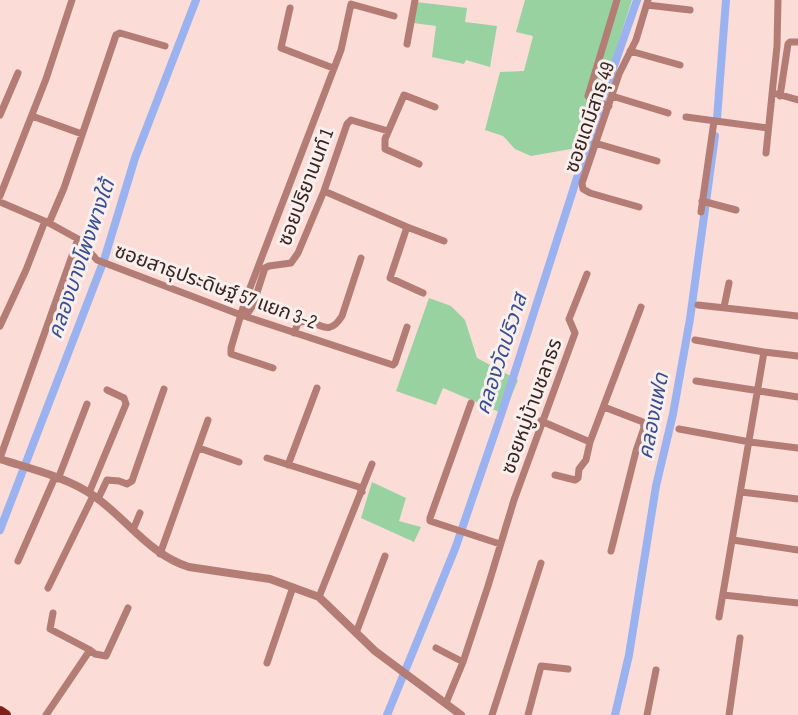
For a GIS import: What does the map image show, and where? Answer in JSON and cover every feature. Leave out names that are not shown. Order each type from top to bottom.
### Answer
[{"type":"main road","points":[[0,711],[6,715]]},
{"type":"street","points":[[0,196],[32,116],[72,0]]},
{"type":"street","points":[[407,44],[415,0]]},
{"type":"street","points":[[606,105],[592,101],[588,96],[617,0]]},
{"type":"street","points":[[766,153],[777,46],[778,0]]},
{"type":"street","points":[[273,368],[231,354],[231,348],[340,50],[352,2],[394,16]]},
{"type":"street","points":[[647,2],[690,10]]},
{"type":"street","name":"ซอยเดมีสาธุ 49","points":[[639,207],[590,193],[583,189],[582,183],[606,105],[612,96],[630,51],[647,2]]},
{"type":"street","points":[[290,8],[281,48],[333,68]]},
{"type":"street","points":[[0,326],[64,188],[117,33],[165,46]]},
{"type":"street","points":[[780,96],[788,44],[798,42]]},
{"type":"street","points":[[630,51],[680,65]]},
{"type":"street","points":[[0,115],[18,73]]},
{"type":"street","points":[[772,92],[798,100]]},
{"type":"street","points":[[419,164],[385,149],[385,139],[404,95],[435,106]]},
{"type":"street","points":[[612,96],[668,113]]},
{"type":"street","points":[[32,116],[82,134]]},
{"type":"street","points":[[686,117],[768,128]]},
{"type":"street","name":"ซอยปริยานนท์ 1","points":[[243,315],[252,305],[265,268],[288,264],[294,260],[324,192],[347,124],[351,120],[358,121],[388,131]]},
{"type":"street","points":[[701,212],[705,201],[714,121]]},
{"type":"street","points":[[596,143],[657,161]]},
{"type":"street","points":[[324,192],[444,241]]},
{"type":"street","points":[[705,201],[736,210]]},
{"type":"street","name":"ซอยสาธุประดิษฐ์ 57 แยก 3-2","points":[[0,202],[47,222],[78,239],[97,260],[106,264],[294,333],[393,365],[408,327]]},
{"type":"street","points":[[407,227],[390,278],[423,293]]},
{"type":"street","points":[[78,239],[0,459],[57,478],[93,496],[160,554],[176,563],[270,579],[319,597],[375,651],[461,715]]},
{"type":"street","points":[[294,333],[298,323],[302,321],[329,328],[337,325],[361,258]]},
{"type":"street","name":"ซอยหมู่บ้านชลาธร","points":[[446,703],[462,662],[541,421],[575,333],[570,320],[587,274]]},
{"type":"street","points":[[724,307],[729,283]]},
{"type":"street","points":[[698,305],[798,316]]},
{"type":"street","points":[[555,476],[575,480],[578,478],[579,469],[586,460],[590,442],[641,307]]},
{"type":"street","points":[[696,340],[798,356]]},
{"type":"street","points":[[719,617],[764,352]]},
{"type":"street","points":[[696,381],[798,397]]},
{"type":"street","points":[[288,465],[317,388]]},
{"type":"street","points":[[93,496],[107,480],[128,484],[132,481],[164,389]]},
{"type":"street","points":[[48,588],[93,496],[126,404],[124,398],[107,390]]},
{"type":"street","points":[[471,402],[430,518],[433,523],[499,548]]},
{"type":"street","points":[[18,561],[57,478],[87,404]]},
{"type":"street","points":[[604,407],[643,422],[644,428],[611,551]]},
{"type":"street","points":[[160,554],[208,420]]},
{"type":"street","points":[[541,421],[590,442]]},
{"type":"street","points":[[679,429],[798,448]]},
{"type":"street","points":[[199,448],[239,462]]},
{"type":"street","points":[[267,458],[359,487],[362,492]]},
{"type":"street","points":[[319,597],[372,464]]},
{"type":"street","points":[[741,492],[798,499]]},
{"type":"street","points":[[133,530],[140,513]]},
{"type":"street","points":[[732,540],[798,550]]},
{"type":"street","points":[[356,633],[385,556]]},
{"type":"street","points":[[492,715],[541,563]]},
{"type":"street","points":[[267,663],[294,587]]},
{"type":"street","points":[[723,595],[798,603]]},
{"type":"street","points":[[53,613],[50,629],[95,654],[106,656],[128,608]]},
{"type":"street","points":[[729,715],[740,638]]},
{"type":"street","points":[[436,648],[462,662]]},
{"type":"street","points":[[46,715],[90,650]]},
{"type":"street","points":[[528,715],[541,666],[567,669]]},
{"type":"street","points":[[647,715],[656,670]]},
{"type":"green space","points":[[525,0],[632,0],[587,139],[571,149],[531,156],[515,149],[503,136],[485,130],[500,72],[524,71],[533,36],[516,32]]},
{"type":"green space","points":[[416,2],[467,8],[465,22],[497,26],[490,67],[466,60],[464,64],[432,57],[436,26],[413,23]]},
{"type":"green space","points":[[429,298],[451,306],[465,320],[477,358],[518,380],[504,414],[443,388],[436,405],[396,391]]},
{"type":"green space","points":[[372,482],[406,498],[399,521],[421,527],[414,542],[361,518]]},
{"type":"waterway","name":"คลองบางโพงพางใต้","points":[[0,530],[104,260],[135,158],[196,0]]},
{"type":"waterway","name":"คลองวัดปริวาส","points":[[387,715],[455,549],[637,0]]},
{"type":"waterway","name":"คลองแฟด","points":[[717,119],[726,0]]},
{"type":"waterway","name":"คลองแฟด","points":[[615,715],[629,655],[656,486],[673,414],[690,319],[715,136]]}]
